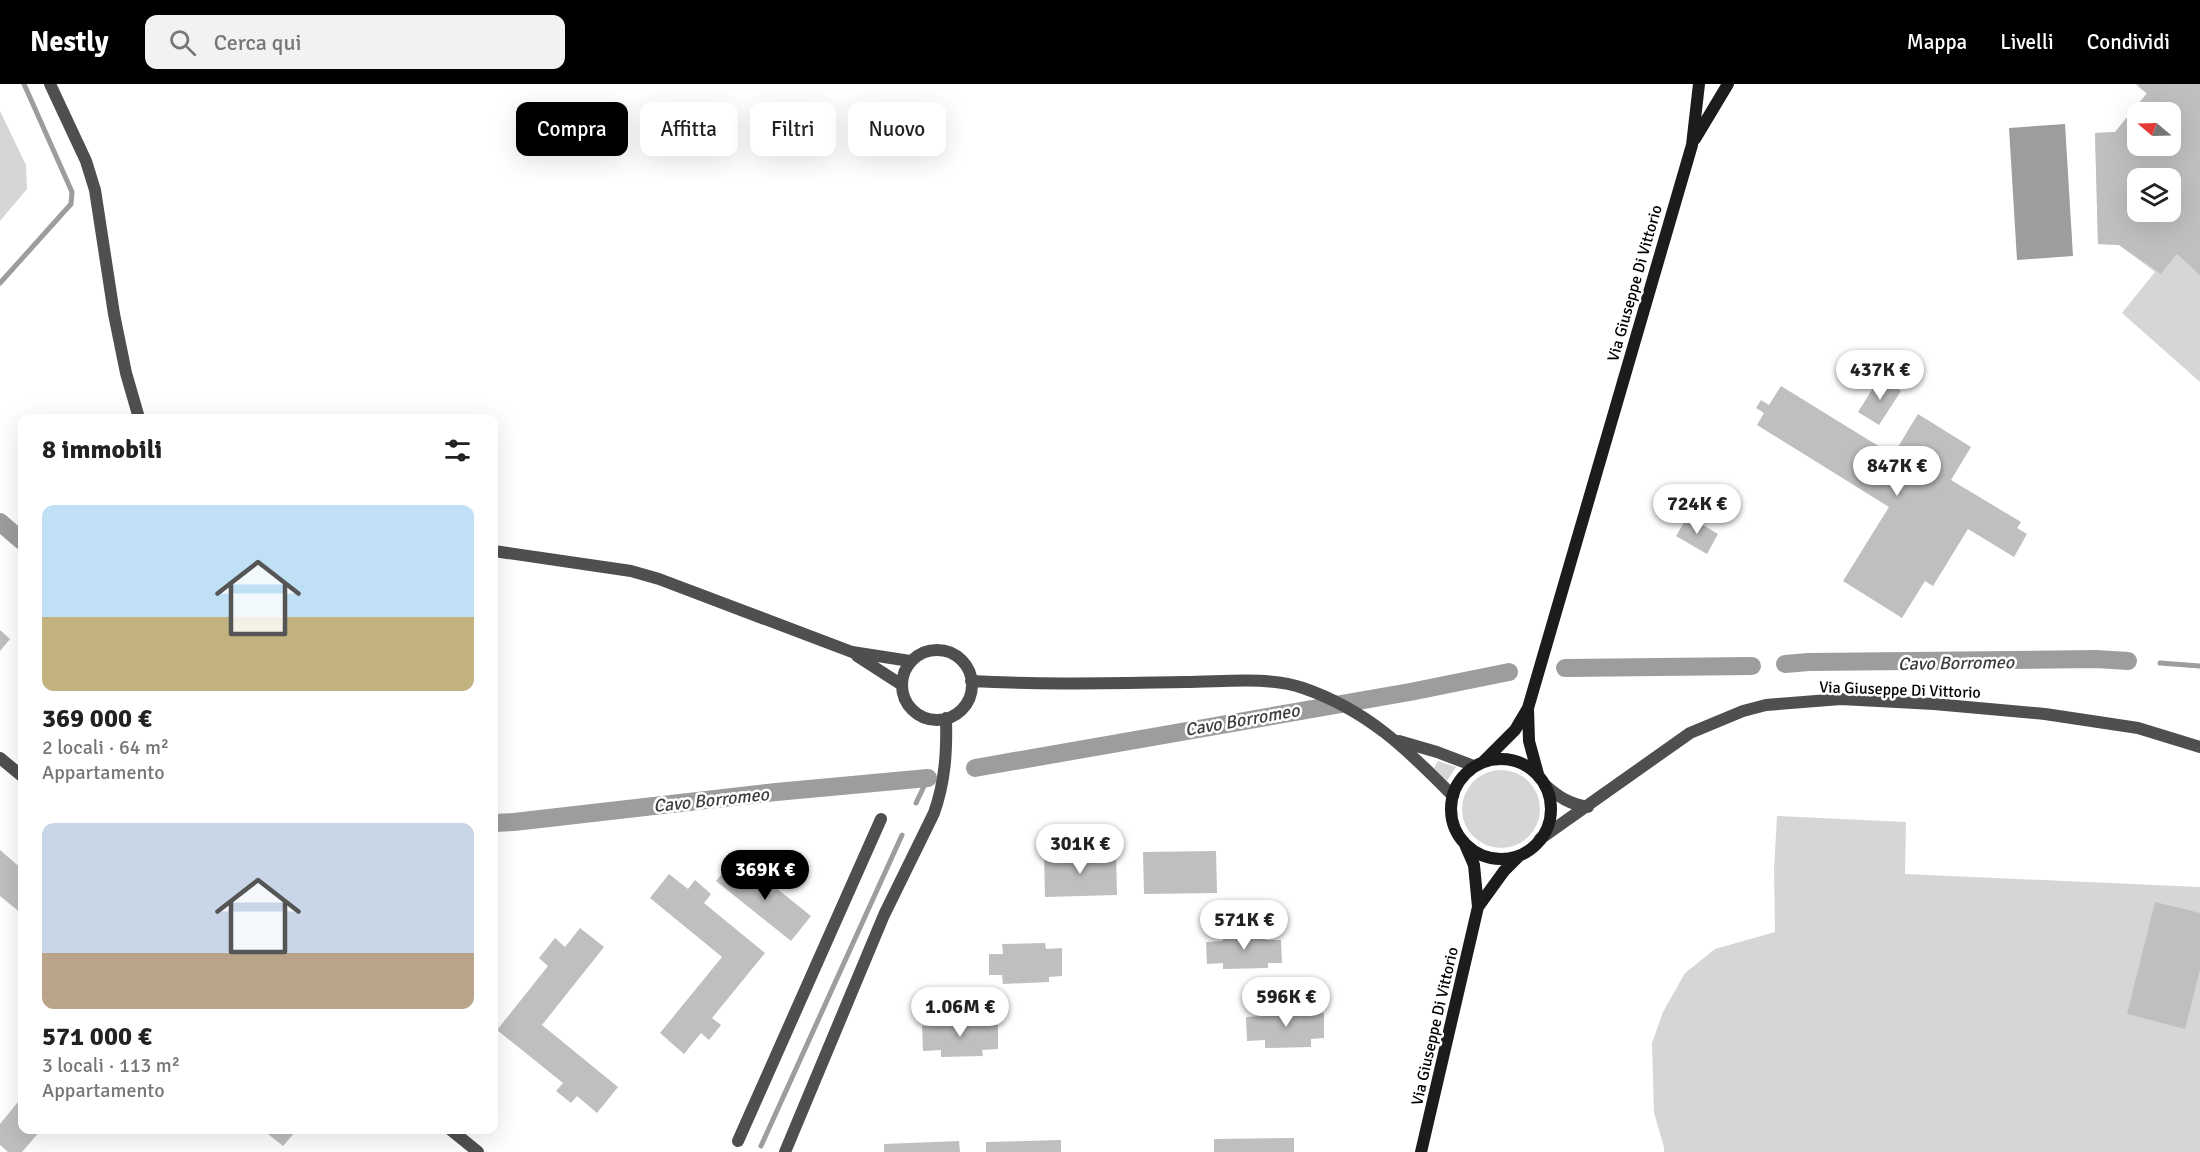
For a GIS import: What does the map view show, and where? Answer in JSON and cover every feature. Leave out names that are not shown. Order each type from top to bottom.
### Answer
[{"type":"main road","name":"Via Giuseppe Di Vittorio","points":[[1528,708],[1692,145],[1698,84]]},
{"type":"main road","name":"Via Giuseppe Di Vittorio","points":[[1692,145],[1728,84]]},
{"type":"main road","points":[[1528,708],[1529,741],[1541,780],[1549,796],[1551,812],[1548,826],[1532,848],[1520,855],[1490,858],[1478,853],[1464,842],[1453,823],[1451,805],[1453,796],[1461,778],[1515,730],[1528,708]]},
{"type":"main road","points":[[1479,764],[1498,759],[1516,761],[1527,766],[1541,780]]},
{"type":"main road","name":"Via Giuseppe Di Vittorio","points":[[1421,1152],[1478,907],[1474,865],[1464,842]]},
{"type":"main road","name":"Via Giuseppe Di Vittorio","points":[[1478,907],[1504,871],[1520,855]]},
{"type":"street","points":[[50,84],[86,161],[95,190],[114,314],[126,373],[138,414]]},
{"type":"street","points":[[498,552],[632,571],[659,579],[852,652],[910,662]]},
{"type":"street","points":[[930,650],[953,653],[962,660],[971,681],[970,693],[965,704],[957,713],[946,718],[936,720],[925,718],[908,705],[903,695],[903,676],[910,662],[919,654],[930,650]]},
{"type":"street","points":[[852,652],[902,685]]},
{"type":"street","points":[[971,681],[1023,684],[1252,681],[1305,689],[1372,722],[1396,740],[1453,796]]},
{"type":"street","name":"Via Giuseppe Di Vittorio","points":[[1540,839],[1690,733],[1743,711],[1766,705],[1841,699],[1934,704],[2045,714],[2138,728],[2200,747]]},
{"type":"street","points":[[785,1152],[884,915],[940,797],[947,758],[946,718]]},
{"type":"street","points":[[1396,740],[1479,764]]},
{"type":"street","points":[[0,758],[18,773]]},
{"type":"street","points":[[1541,780],[1559,798],[1573,805],[1588,807]]},
{"type":"street","points":[[738,1141],[881,819]]},
{"type":"street","points":[[456,1134],[478,1152]]},
{"type":"shaded area","points":[[2135,84],[2200,84],[2200,382],[2122,313],[2155,272],[2119,245],[2098,244],[2095,133],[2115,132],[2127,118],[2127,156],[2181,156],[2181,102],[2140,102],[2147,94]]},
{"type":"shaded area","points":[[0,111],[26,165],[27,189],[0,221]]},
{"type":"shaded area","points":[[2065,124],[2073,256],[2017,260],[2009,128]]},
{"type":"shaded area","points":[[1438,761],[1456,767],[1447,781],[1434,768]]},
{"type":"shaded area","points":[[1501,770],[1516,773],[1528,782],[1537,794],[1540,809],[1537,824],[1528,836],[1516,845],[1501,848],[1486,845],[1474,836],[1465,824],[1462,809],[1465,794],[1474,782],[1486,773]]},
{"type":"shaded area","points":[[1777,816],[1906,822],[1905,874],[2200,887],[2200,1152],[1664,1152],[1654,1113],[1652,1043],[1663,1012],[1685,973],[1715,949],[1775,932],[1774,869]]},
{"type":"building","points":[[2140,84],[2200,84],[2200,275],[2177,254],[2161,274],[2119,245],[2098,244],[2095,133],[2115,132],[2127,117],[2127,156],[2181,156],[2181,102],[2140,102],[2147,93],[2138,86]]},
{"type":"building","points":[[1880,377],[1901,391],[1879,425],[1858,412]]},
{"type":"building","points":[[1781,386],[1893,455],[1918,414],[1971,447],[1951,480],[2021,522],[2017,528],[2027,534],[2014,557],[1968,529],[1933,586],[1925,581],[1902,618],[1843,581],[1889,507],[1757,425],[1764,413],[1756,408],[1761,400],[1769,405]]},
{"type":"building","points":[[1688,516],[1718,534],[1707,554],[1676,536]]},
{"type":"building","points":[[0,630],[10,639],[0,651]]},
{"type":"building","points":[[0,850],[18,866],[18,911],[0,896]]},
{"type":"building","points":[[1216,851],[1217,893],[1144,894],[1143,852]]},
{"type":"building","points":[[1116,853],[1117,895],[1045,897],[1044,854]]},
{"type":"building","points":[[728,866],[742,877],[750,867],[811,916],[791,941],[716,881]]},
{"type":"building","points":[[669,874],[688,889],[695,880],[711,894],[704,903],[765,953],[712,1018],[721,1025],[709,1040],[701,1033],[684,1054],[660,1033],[722,957],[650,898]]},
{"type":"building","points":[[2155,902],[2200,913],[2200,970],[2185,1029],[2127,1014]]},
{"type":"building","points":[[580,928],[604,947],[542,1025],[618,1087],[597,1113],[577,1096],[571,1103],[556,1091],[563,1083],[498,1031],[548,966],[539,958],[555,938],[565,947]]},
{"type":"building","points":[[1265,932],[1265,940],[1281,940],[1282,963],[1268,963],[1268,968],[1223,969],[1223,963],[1207,964],[1206,942],[1223,941],[1223,933]]},
{"type":"building","points":[[1045,943],[1046,949],[1062,948],[1062,976],[1049,977],[1049,982],[1003,984],[1002,975],[989,975],[989,954],[1003,954],[1002,944]]},
{"type":"building","points":[[1308,1008],[1308,1014],[1324,1013],[1324,1038],[1311,1039],[1311,1047],[1265,1048],[1265,1040],[1247,1041],[1246,1017],[1263,1016],[1262,1010]]},
{"type":"building","points":[[982,1020],[982,1025],[998,1025],[998,1049],[982,1050],[983,1056],[941,1057],[941,1050],[923,1051],[922,1026],[938,1026],[938,1021]]},
{"type":"building","points":[[18,1102],[18,1134],[38,1134],[22,1152],[8,1152],[0,1145],[0,1124]]},
{"type":"building","points":[[268,1134],[294,1134],[283,1146]]},
{"type":"building","points":[[1294,1138],[1294,1152],[1214,1152],[1214,1139]]},
{"type":"building","points":[[1061,1140],[1061,1152],[986,1152],[986,1142]]},
{"type":"building","points":[[959,1141],[960,1152],[884,1152],[884,1144]]},
{"type":"waterway","points":[[0,283],[71,204],[72,192],[24,84]]},
{"type":"waterway","name":"Cavo Borromeo","points":[[0,522],[18,538]]},
{"type":"waterway","name":"Cavo Borromeo","points":[[1785,664],[2096,659],[2128,661]]},
{"type":"waterway","name":"Cavo Borromeo","points":[[2160,663],[2200,666]]},
{"type":"waterway","name":"Cavo Borromeo","points":[[1565,668],[1752,666]]},
{"type":"waterway","name":"Cavo Borromeo","points":[[975,768],[1410,692],[1509,672]]},
{"type":"waterway","points":[[916,803],[928,778]]},
{"type":"waterway","name":"Cavo Borromeo","points":[[498,823],[776,792],[928,778]]},
{"type":"waterway","points":[[761,1146],[902,835]]}]
